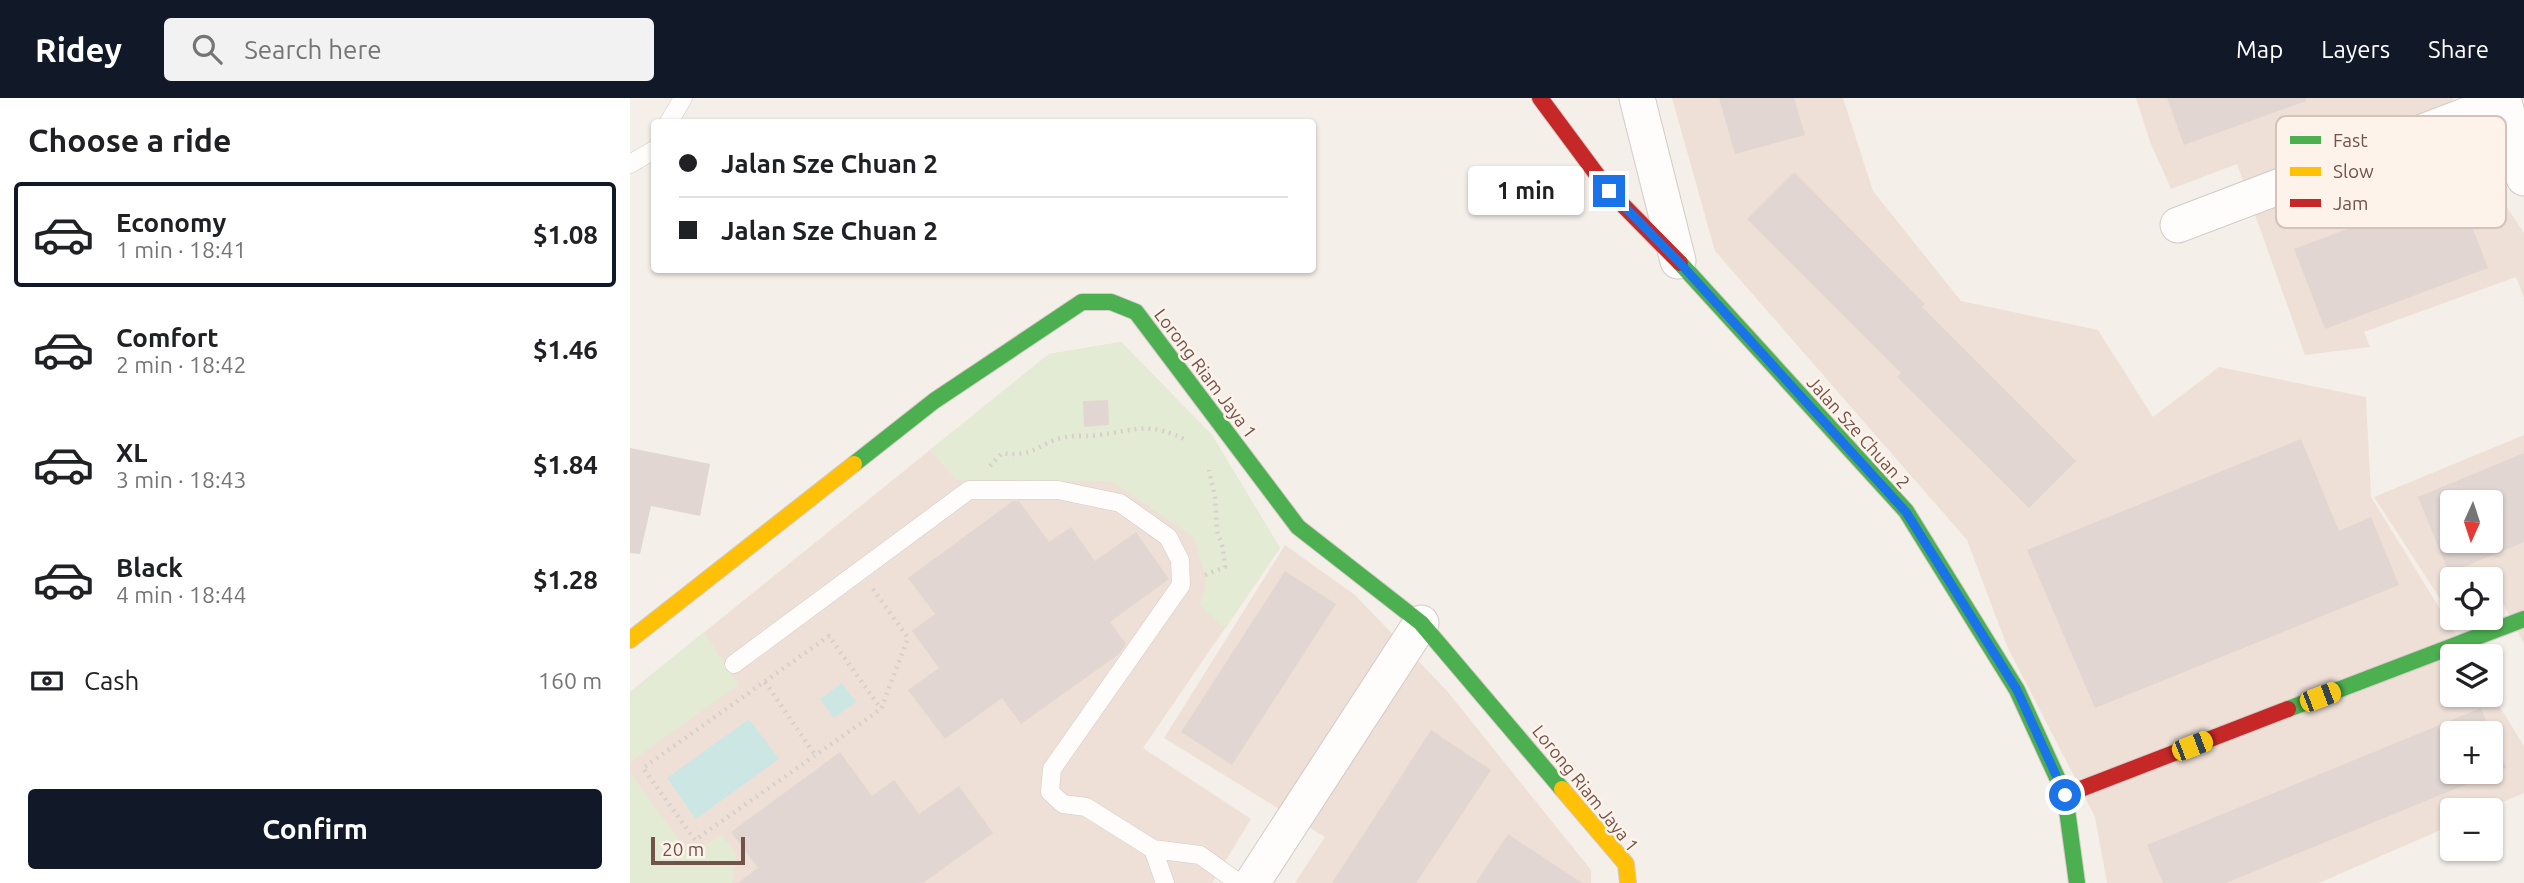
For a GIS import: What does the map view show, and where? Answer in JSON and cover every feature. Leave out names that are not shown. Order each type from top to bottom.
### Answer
[{"type":"street","name":"Jalan Sze Chuan 2","points":[[1540,98],[1609,191],[1678,261],[1906,512],[2017,690],[2065,795],[2077,883]]},
{"type":"street","points":[[1637,98],[1678,261]]},
{"type":"street","points":[[2460,116],[2504,99],[2524,178]]},
{"type":"street","points":[[2178,225],[2276,187]]},
{"type":"street","name":"Lorong Riam Jaya 1","points":[[630,640],[934,401],[1082,302],[1111,302],[1136,312],[1298,527],[1421,623],[1626,864],[1629,883]]},
{"type":"street","points":[[2065,795],[2524,619]]},
{"type":"street","points":[[1252,883],[1421,623]]},
{"type":"lane","points":[[671,119],[683,98]]},
{"type":"lane","points":[[630,164],[651,152]]},
{"type":"lane","points":[[734,664],[969,490],[1058,490],[1119,503],[1168,537],[1180,560],[1181,585],[1052,769],[1051,792],[1063,804],[1086,807],[1153,849],[1200,855],[1239,883]]},
{"type":"lane","points":[[1153,849],[1165,883]]},
{"type":"path","points":[[969,490],[1002,453],[1021,456],[1065,437],[1110,434],[1137,427],[1168,431],[1195,445]]},
{"type":"path","points":[[1181,585],[1225,567],[1223,548],[1216,531],[1215,497],[1206,460]]},
{"type":"path","points":[[860,571],[908,638],[881,709],[695,840],[643,768],[830,636],[881,709]]},
{"type":"path","points":[[765,682],[815,755]]},
{"type":"shaded area","points":[[1672,98],[1843,98],[1873,191],[1961,301],[2098,330],[2153,417],[2219,367],[2366,397],[2371,497],[2440,609],[2440,630],[2453,630],[2462,644],[2440,644],[2440,707],[2500,707],[2524,746],[2524,793],[2503,802],[2503,798],[2440,798],[2440,830],[2319,883],[2107,883],[2095,817],[2007,646],[1967,540],[1715,251]]},
{"type":"shaded area","points":[[2136,98],[2453,98],[2453,116],[2276,116],[2276,228],[2506,228],[2506,206],[2524,233],[2524,298],[2516,277],[2364,332],[2370,347],[2305,355],[2237,164],[2171,189],[2150,142]]},
{"type":"shaded area","points":[[1121,342],[1212,435],[1280,548],[1143,748],[1251,819],[1212,883],[630,883],[630,692],[1049,354]]},
{"type":"shaded area","points":[[2524,435],[2524,644],[2503,604],[2503,567],[2440,567],[2440,599],[2374,497]]},
{"type":"shaded area","points":[[1285,545],[1355,595],[1447,691],[1591,870],[1591,883],[1295,883],[1325,837],[1164,738]]},
{"type":"green space","points":[[1121,342],[1212,435],[1280,548],[1225,629],[1199,604],[1205,590],[1206,577],[1194,537],[1111,481],[957,480],[930,450],[1049,354]]},
{"type":"green space","points":[[704,632],[738,685],[630,762],[630,692]]},
{"type":"green space","points":[[630,773],[691,856],[722,834],[736,856],[732,883],[630,883]]},
{"type":"water","points":[[842,683],[856,702],[834,718],[820,699]]},
{"type":"water","points":[[749,719],[779,759],[696,819],[667,778]]},
{"type":"building","points":[[1719,98],[1794,98],[1805,135],[1735,154]]},
{"type":"building","points":[[2167,98],[2306,98],[2306,101],[2184,145]]},
{"type":"building","points":[[1794,172],[1925,304],[1922,307],[2076,461],[2029,508],[1897,377],[1901,373],[1747,219]]},
{"type":"building","points":[[2350,228],[2472,228],[2488,268],[2325,329],[2294,249]]},
{"type":"building","points":[[1108,400],[1109,425],[1084,427],[1083,401]]},
{"type":"building","points":[[2301,439],[2339,531],[2371,517],[2399,585],[2095,708],[2027,550]]},
{"type":"building","points":[[630,448],[710,464],[700,516],[651,506],[640,554],[630,553]]},
{"type":"building","points":[[2524,453],[2524,542],[2503,551],[2503,490],[2440,490],[2440,551],[2418,497]]},
{"type":"building","points":[[1013,501],[1019,501],[1049,542],[1071,527],[1095,561],[1136,532],[1169,579],[1110,622],[1126,644],[1119,654],[1021,724],[1002,698],[945,739],[908,690],[939,668],[912,631],[935,614],[908,578]]},
{"type":"building","points":[[2441,553],[2497,553],[2464,567],[2447,567]]},
{"type":"building","points":[[1285,571],[1336,604],[1232,765],[1181,732]]},
{"type":"building","points":[[2481,708],[2486,721],[2449,721]]},
{"type":"building","points":[[2440,725],[2440,784],[2467,784],[2226,883],[2163,883],[2147,845]]},
{"type":"building","points":[[1431,730],[1491,770],[1416,883],[1332,883]]},
{"type":"building","points":[[840,752],[872,796],[894,780],[919,814],[959,786],[993,833],[923,883],[738,883],[758,868],[731,832]]},
{"type":"building","points":[[1508,834],[1582,883],[1476,883]]},
{"type":"traffic: fast","points":[[1680,263],[1906,511],[2017,690],[2065,795],[2077,883]]},
{"type":"traffic: fast","points":[[854,464],[934,401],[1082,302],[1111,302],[1136,312],[1298,527],[1421,623],[1562,789]]},
{"type":"traffic: fast","points":[[2288,709],[2524,619]]},
{"type":"traffic: slow","points":[[630,640],[854,464]]},
{"type":"traffic: slow","points":[[1562,789],[1626,864],[1628,883]]},
{"type":"traffic: jam","points":[[1540,98],[1609,191],[1680,263]]},
{"type":"traffic: jam","points":[[2065,795],[2288,709]]},
{"type":"route","points":[[1609,191],[1678,261],[1906,512],[2017,690],[2065,795]]}]
